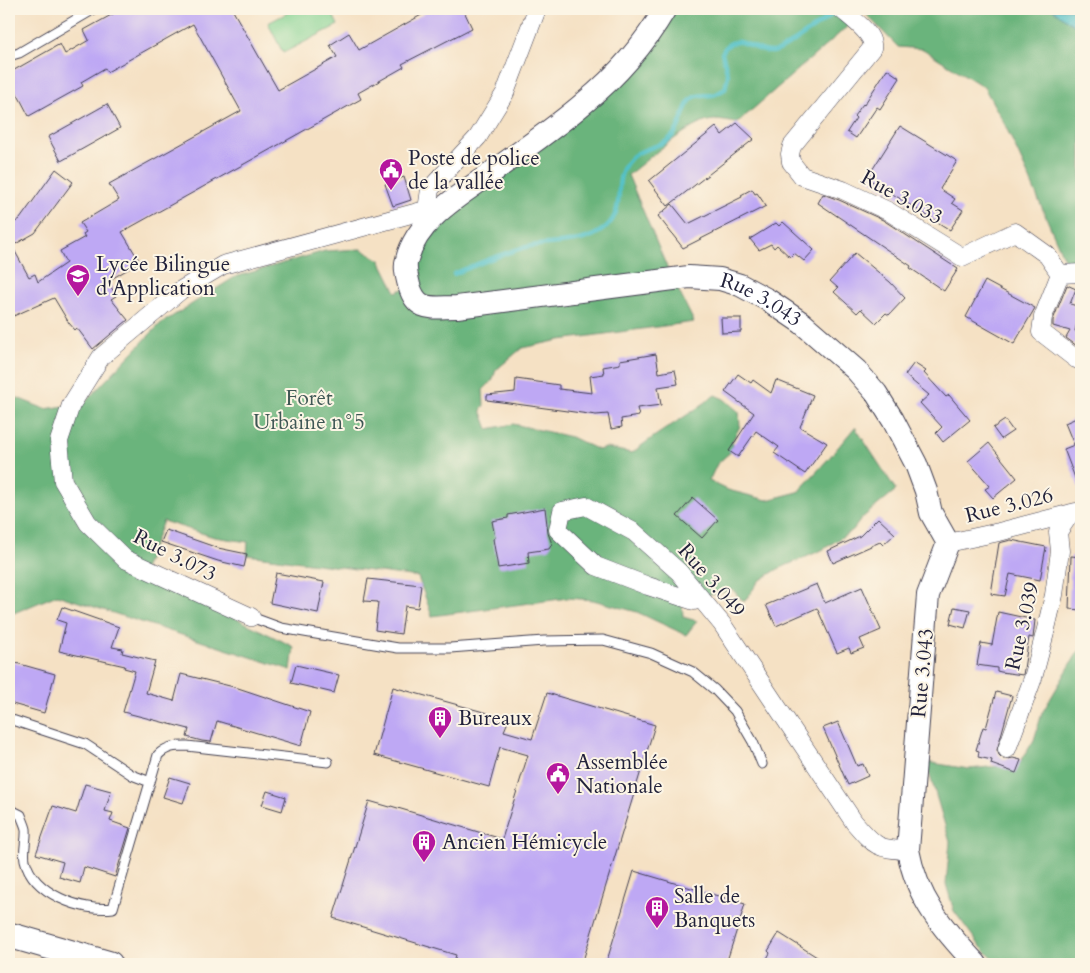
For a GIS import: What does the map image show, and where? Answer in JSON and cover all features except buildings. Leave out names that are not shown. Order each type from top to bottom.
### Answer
[{"type":"main road","points":[[9,935],[110,964]]},
{"type":"street","points":[[437,208],[430,189],[478,137],[506,93],[537,9]]},
{"type":"street","name":"Rue 3.043","points":[[665,9],[651,33],[621,70],[584,104],[437,208],[410,250],[406,261],[411,295],[420,305],[428,307],[457,307],[689,277],[720,279],[740,285],[768,300],[802,323],[856,370],[876,393],[893,420],[916,464],[926,491],[931,513],[948,543],[928,595],[908,850],[912,871],[919,889],[931,910],[976,964]]},
{"type":"street","name":"Rue 3.033","points":[[841,9],[870,36],[873,42],[872,48],[792,146],[791,162],[795,170],[802,176],[843,190],[888,211],[962,257],[1015,232],[1047,255],[1060,274]]},
{"type":"street","name":"Rue 3.073","points":[[251,617],[124,559],[88,523],[63,482],[59,441],[71,405],[101,358],[181,290],[223,265],[437,208]]},
{"type":"street","points":[[1081,274],[1060,274],[1043,317],[1040,332],[1081,361]]},
{"type":"street","name":"Rue 3.049","points":[[694,601],[596,566],[558,530],[562,511],[586,506],[634,532],[680,572],[722,624],[854,822],[871,842],[887,850],[908,850]]},
{"type":"street","name":"Rue 3.026","points":[[948,543],[1076,512]]},
{"type":"street","name":"Rue 3.039","points":[[1007,750],[1033,678],[1054,596],[1060,551],[1058,532],[1076,512]]},
{"type":"lane","points":[[9,56],[19,53],[94,9]]},
{"type":"lane","name":"Rue 3.073","points":[[251,617],[281,628],[398,648],[450,648],[544,641],[603,640],[652,653],[693,672],[735,710],[762,764]]},
{"type":"lane","points":[[9,719],[85,744],[132,775],[150,782]]},
{"type":"lane","points":[[9,809],[21,815],[26,830],[26,860],[33,876],[44,890],[80,907],[113,908],[158,754],[164,748],[176,746],[328,762]]},
{"type":"green space","points":[[295,9],[330,9],[338,25],[283,53],[268,23]]},
{"type":"green space","name":"Forêt Urbaine n°5","points":[[664,9],[1081,9],[1081,280],[1067,266],[1005,125],[984,87],[923,49],[898,47],[864,12],[737,123],[714,120],[704,122],[670,142],[628,175],[666,265],[694,322],[560,340],[522,348],[496,370],[492,381],[483,390],[484,406],[481,410],[488,429],[513,424],[571,437],[598,450],[606,448],[632,453],[715,395],[724,399],[739,412],[740,426],[732,442],[734,449],[717,464],[709,481],[728,490],[767,500],[798,492],[855,427],[896,490],[862,518],[853,530],[822,550],[778,569],[759,581],[744,602],[733,590],[682,601],[683,617],[697,621],[686,635],[637,612],[593,600],[568,598],[432,616],[418,577],[247,555],[248,542],[214,537],[163,521],[143,572],[294,647],[291,670],[57,595],[9,615],[9,398],[15,397],[45,409],[84,403],[160,324],[235,277],[325,251],[361,249],[380,260],[396,292],[410,286],[417,241],[582,104]]},
{"type":"green space","points":[[1081,649],[1081,964],[998,964],[980,946],[954,911],[946,884],[950,842],[926,762],[969,769],[1019,764],[1034,740],[1042,713]]},
{"type":"water","points":[[1052,9],[1081,9],[1081,28],[1072,24]]},
{"type":"waterway","points":[[454,274],[522,248],[577,241],[597,234],[606,227],[616,212],[622,172],[630,159],[640,152],[668,140],[677,130],[686,107],[693,98],[714,95],[725,89],[728,75],[722,53],[727,46],[733,42],[739,42],[766,52],[773,52],[795,40],[838,9]]},
{"type":"place","name":"Poste de police de la vallée","points":[[391,191]]},
{"type":"place","name":"Lycée Bilingue d'Application","points":[[78,297]]},
{"type":"place","name":"Bureaux","points":[[440,739]]},
{"type":"place","name":"Assemblée Nationale","points":[[558,795]]},
{"type":"place","name":"Ancien Hémicycle","points":[[424,863]]},
{"type":"place","name":"Salle de Banquets","points":[[657,929]]}]
